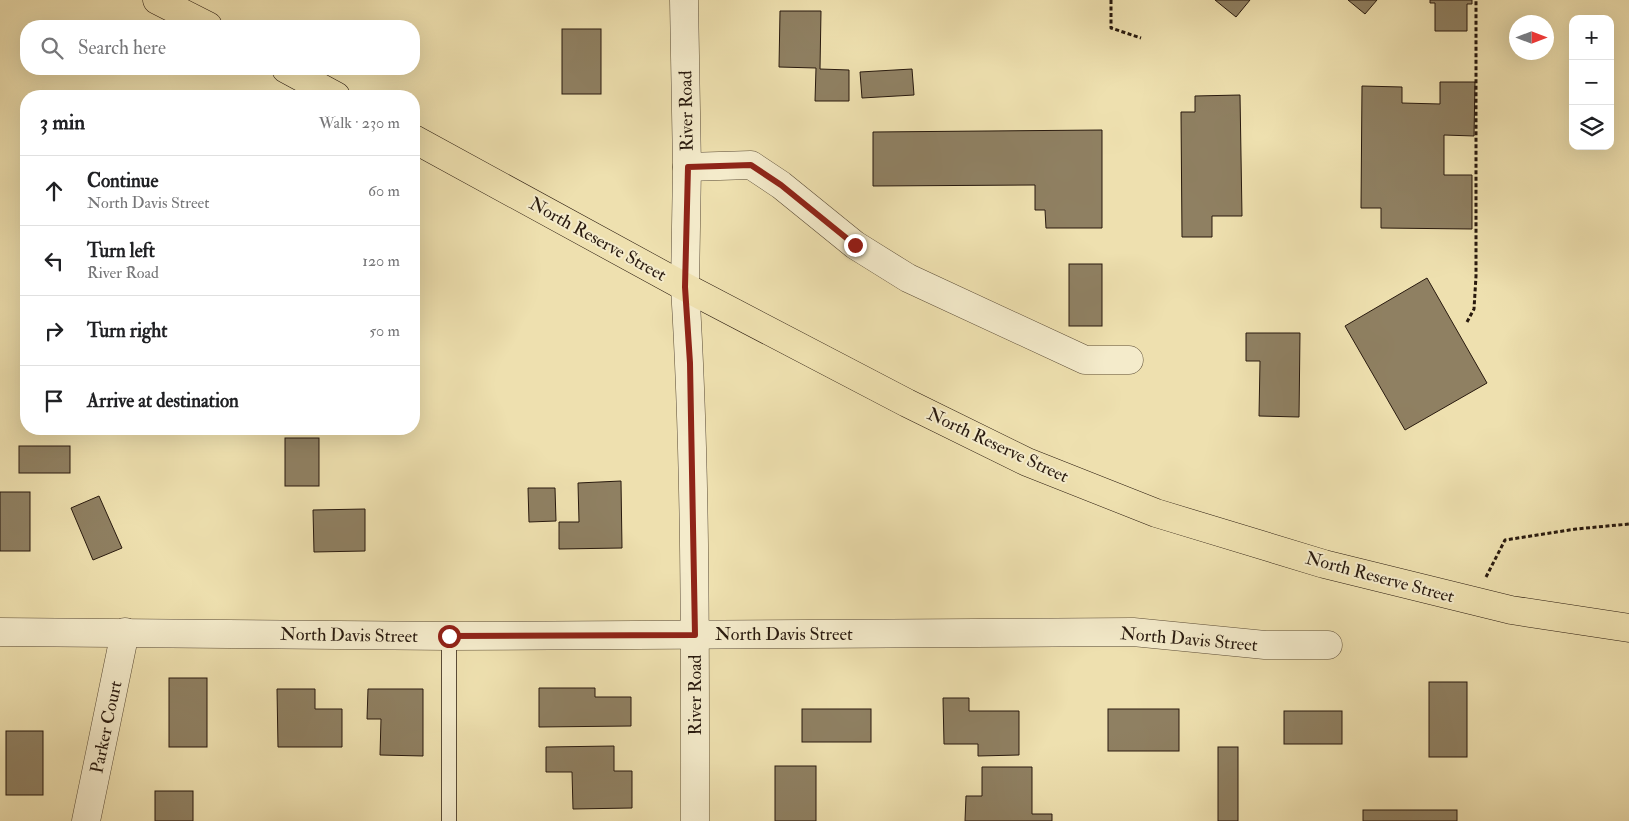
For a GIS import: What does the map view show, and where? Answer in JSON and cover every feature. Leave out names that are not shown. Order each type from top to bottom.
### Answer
[{"type":"highway","points":[[157,0],[196,20]]},
{"type":"highway","points":[[297,75],[325,90]]},
{"type":"highway","name":"North Reserve Street","points":[[420,141],[685,287],[1027,462],[1156,513],[1324,564],[1511,610],[1629,628]]},
{"type":"street","name":"River Road","points":[[684,0],[688,167],[685,287],[690,363],[695,635],[695,821]]},
{"type":"street","points":[[688,167],[751,165],[781,185],[855,245],[908,278],[1085,360],[1129,360]]},
{"type":"street","name":"North Davis Street","points":[[0,632],[449,636],[1133,632],[1265,646],[1328,646]]},
{"type":"street","name":"Parker Court","points":[[86,821],[125,632]]},
{"type":"lane","points":[[449,636],[449,821]]},
{"type":"path","points":[[1111,0],[1111,28],[1141,38]]},
{"type":"path","points":[[1467,322],[1474,310],[1476,276],[1476,0]]},
{"type":"path","points":[[1473,602],[1505,540],[1576,529],[1629,524]]},
{"type":"building","points":[[1215,0],[1250,0],[1236,17]]},
{"type":"building","points":[[1348,0],[1377,0],[1365,14]]},
{"type":"building","points":[[1430,0],[1472,0],[1472,4],[1467,4],[1467,31],[1435,31],[1435,3],[1430,3]]},
{"type":"building","points":[[780,11],[821,11],[820,69],[849,70],[849,101],[815,101],[816,68],[779,67]]},
{"type":"building","points":[[562,29],[601,29],[601,94],[562,94]]},
{"type":"building","points":[[912,69],[914,95],[862,98],[860,72]]},
{"type":"building","points":[[1440,82],[1475,82],[1474,136],[1444,135],[1444,175],[1472,175],[1472,229],[1381,228],[1381,208],[1361,208],[1362,86],[1402,87],[1402,103],[1440,104]]},
{"type":"building","points":[[1240,95],[1242,216],[1212,216],[1212,237],[1182,237],[1181,112],[1195,112],[1195,96]]},
{"type":"building","points":[[1102,130],[1102,228],[1046,228],[1045,210],[1035,210],[1035,185],[873,186],[873,132]]},
{"type":"building","points":[[1069,264],[1102,264],[1102,326],[1069,326]]},
{"type":"building","points":[[1427,278],[1487,383],[1405,430],[1345,326]]},
{"type":"building","points":[[1246,333],[1300,333],[1299,417],[1259,416],[1260,361],[1246,361]]},
{"type":"building","points":[[285,438],[319,438],[319,486],[285,486]]},
{"type":"building","points":[[19,446],[70,446],[70,473],[19,473]]},
{"type":"building","points":[[621,481],[622,548],[559,549],[559,522],[579,522],[578,483]]},
{"type":"building","points":[[528,488],[555,488],[556,521],[529,522]]},
{"type":"building","points":[[0,492],[30,492],[30,551],[0,551]]},
{"type":"building","points":[[99,496],[122,548],[93,560],[71,508]]},
{"type":"building","points":[[365,509],[365,551],[314,552],[313,510]]},
{"type":"building","points":[[169,678],[207,678],[207,747],[169,747]]},
{"type":"building","points":[[1429,682],[1467,682],[1467,757],[1429,757]]},
{"type":"building","points":[[539,688],[595,688],[595,697],[631,697],[631,726],[539,727]]},
{"type":"building","points":[[277,689],[315,689],[315,709],[342,709],[342,747],[278,747]]},
{"type":"building","points":[[368,689],[423,689],[423,756],[380,755],[381,719],[367,719]]},
{"type":"building","points":[[943,698],[969,698],[969,711],[1019,711],[1019,755],[978,756],[978,744],[944,744]]},
{"type":"building","points":[[802,709],[871,709],[871,742],[802,742]]},
{"type":"building","points":[[1108,709],[1179,709],[1179,751],[1108,751]]},
{"type":"building","points":[[1284,711],[1342,711],[1342,744],[1284,744]]},
{"type":"building","points":[[6,731],[43,731],[43,795],[6,795]]},
{"type":"building","points":[[614,746],[614,771],[632,771],[632,808],[573,809],[572,772],[546,772],[546,747]]},
{"type":"building","points":[[1218,747],[1238,747],[1238,821],[1218,821]]},
{"type":"building","points":[[775,766],[816,766],[816,821],[775,821]]},
{"type":"building","points":[[982,767],[1032,767],[1032,814],[1052,814],[1052,821],[965,821],[966,796],[982,796]]},
{"type":"building","points":[[155,791],[193,791],[193,821],[155,821]]},
{"type":"building","points":[[1363,810],[1457,810],[1457,821],[1363,821]]},
{"type":"route","points":[[449,636],[695,635],[690,363],[685,287],[688,167],[751,165],[781,185],[855,245]]}]
